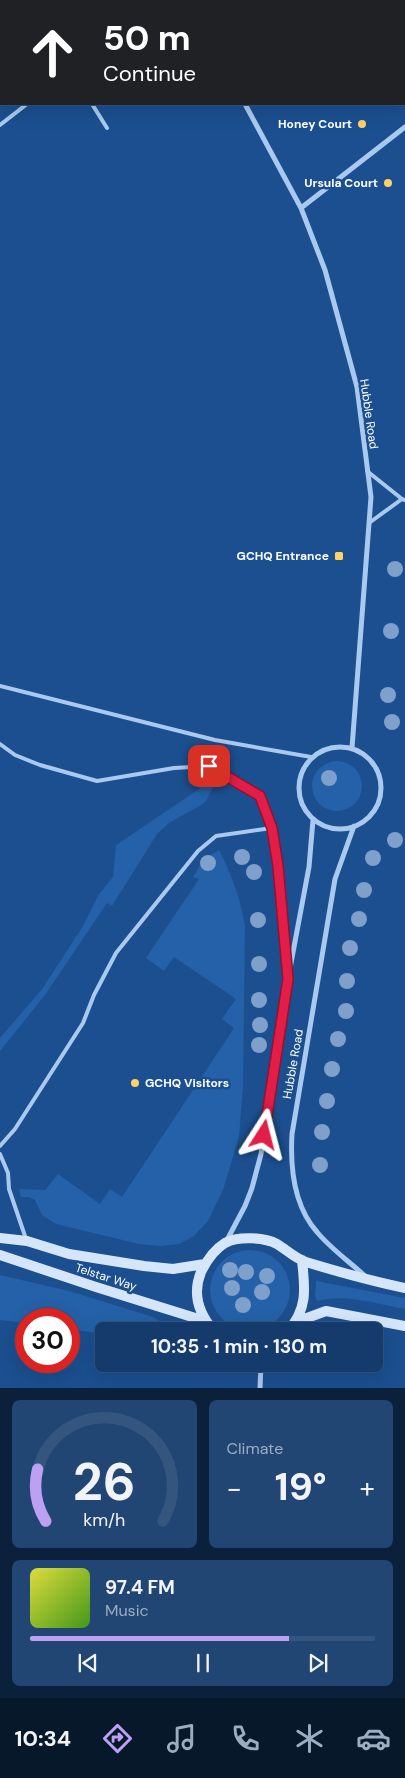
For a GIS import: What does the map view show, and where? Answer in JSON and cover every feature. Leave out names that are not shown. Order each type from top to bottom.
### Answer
[{"type":"street","name":"Hubble Road","points":[[246,105],[300,208],[325,270],[357,386],[371,497],[352,748]]},
{"type":"street","points":[[300,208],[405,127]]},
{"type":"street","points":[[342,746],[363,753],[371,760],[377,770],[381,792],[375,808],[365,821],[344,829],[333,829],[313,820],[304,809],[298,790],[303,768],[312,757],[320,751],[342,746]]},
{"type":"street","name":"Hubble Road","points":[[225,1243],[252,1188],[261,1154],[288,979],[309,867],[313,820]]},
{"type":"street","name":"Hubble Road","points":[[354,826],[334,880],[292,1134],[291,1158],[298,1196],[305,1214],[317,1232],[370,1281]]},
{"type":"street","name":"Telstar Way","points":[[0,1238],[27,1241],[69,1254],[144,1266],[173,1269],[205,1264]]},
{"type":"street","points":[[205,1320],[199,1307],[197,1292],[199,1278],[205,1264],[225,1243],[243,1238],[260,1239],[277,1244],[290,1255],[302,1260],[370,1281],[405,1288]]},
{"type":"street","name":"Telstar Way","points":[[0,1255],[205,1320]]},
{"type":"street","points":[[296,1322],[304,1305],[305,1287],[302,1260]]},
{"type":"street","points":[[296,1322],[326,1311],[405,1326]]},
{"type":"street","points":[[260,1388],[261,1372]]},
{"type":"lane","points":[[0,125],[25,105]]},
{"type":"lane","points":[[93,105],[106,128]]},
{"type":"lane","points":[[367,471],[403,500],[368,524]]},
{"type":"lane","points":[[0,686],[216,740],[312,757]]},
{"type":"lane","points":[[0,744],[16,755],[40,765],[97,781],[174,768],[209,766],[260,796],[272,828],[278,866],[288,979]]},
{"type":"lane","points":[[0,1146],[15,1129],[83,1023],[94,995],[116,953],[198,851],[216,836],[272,828]]},
{"type":"lane","points":[[0,1154],[8,1173],[9,1189],[27,1241]]},
{"type":"shaded area","points":[[332,761],[342,761],[355,768],[362,781],[362,791],[355,804],[342,811],[332,811],[323,807],[316,800],[312,791],[312,781],[316,772],[323,765]]},
{"type":"shaded area","points":[[204,777],[216,780],[207,800],[169,823],[157,834],[112,906],[107,903],[45,995],[0,1051],[0,1038],[42,989],[83,926],[99,894],[113,877],[116,845],[199,789]]},
{"type":"shaded area","points":[[219,850],[235,887],[245,926],[243,1086],[239,1137],[223,1190],[208,1221],[194,1236],[179,1244],[160,1246],[139,1244],[56,1224],[42,1215],[35,1200],[29,1197],[21,1197],[19,1189],[45,1190],[58,1174],[100,1204],[110,1189],[122,1197],[234,1028],[222,1019],[236,999],[174,957],[164,971],[146,958],[199,879],[193,877],[204,859]]},
{"type":"shaded area","points":[[242,1251],[258,1251],[272,1257],[283,1268],[290,1290],[287,1305],[273,1322],[227,1322],[217,1312],[211,1298],[211,1282],[217,1268],[228,1257]]},
{"type":"shaded area","points":[[0,1275],[69,1291],[153,1317],[162,1322],[95,1322],[95,1333],[80,1331],[80,1308],[15,1308],[15,1322],[0,1320]]},
{"type":"shaded area","points":[[316,1281],[405,1298],[405,1309],[339,1298],[317,1301],[315,1296]]},
{"type":"place","name":"Honey Court","points":[[362,124]]},
{"type":"place","name":"Ursula Court","points":[[388,183]]},
{"type":"place","name":"GCHQ Entrance","points":[[339,556]]},
{"type":"place","name":"GCHQ Visitors","points":[[135,1083]]},
{"type":"route","points":[[209,766],[260,796],[272,828],[278,866],[288,979],[264,1135]]}]
